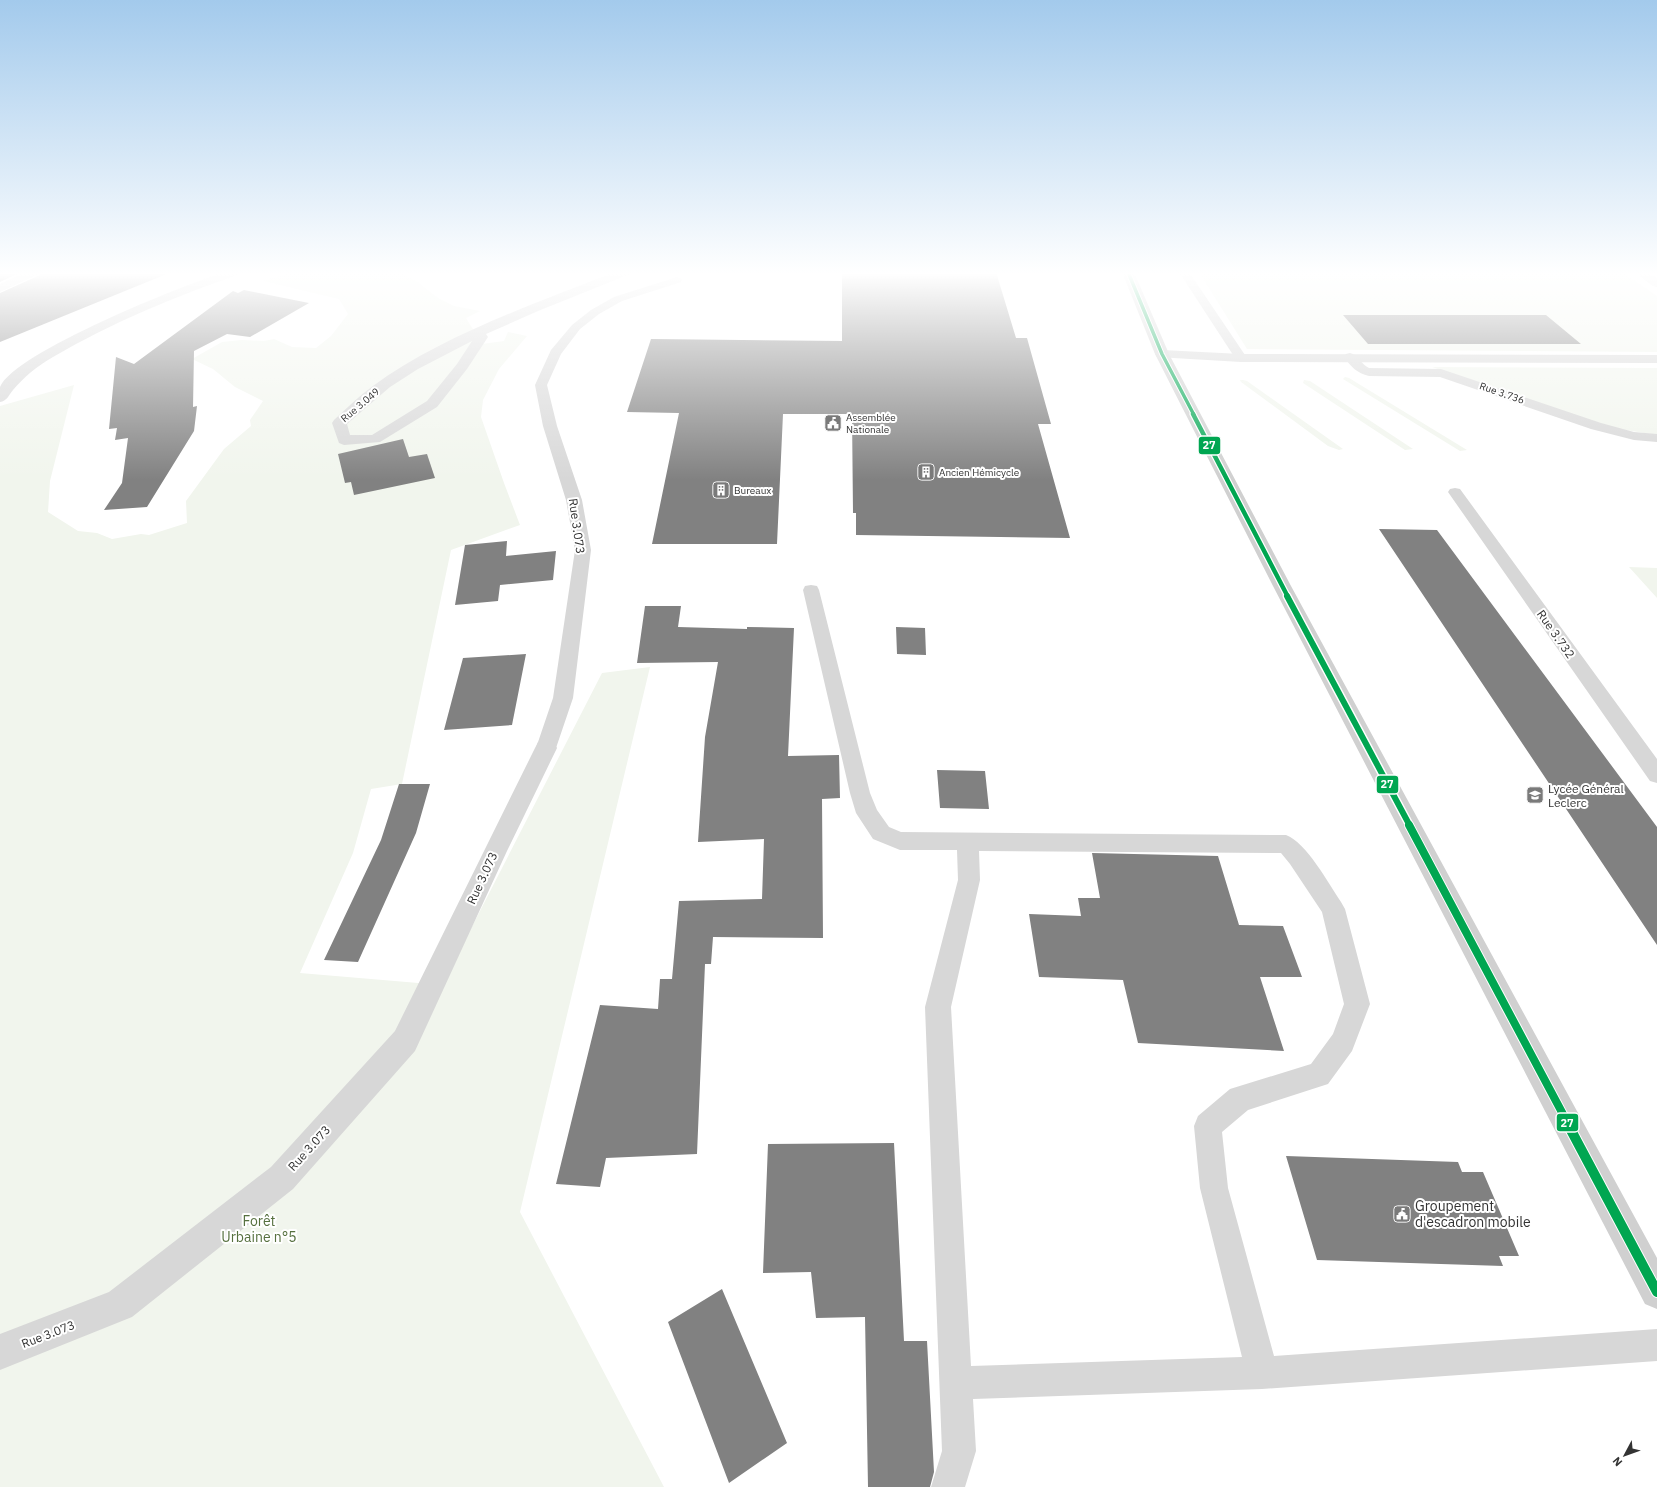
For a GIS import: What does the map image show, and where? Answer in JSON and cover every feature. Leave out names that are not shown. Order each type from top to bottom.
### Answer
[{"type":"main road","points":[[1157,341],[1282,586],[1657,1292]]},
{"type":"street","points":[[0,398],[17,376],[35,363],[72,341]]},
{"type":"street","name":"Rue 3.049","points":[[462,341],[435,354],[384,385],[339,423],[344,440],[375,439],[432,404],[462,366],[478,341]]},
{"type":"street","points":[[1162,354],[1241,358],[1350,357],[1657,359]]},
{"type":"street","name":"Rue 3.073","points":[[0,1352],[120,1305],[282,1178],[405,1041],[491,858],[546,748]]},
{"type":"lane","name":"Rue 3.073","points":[[546,748],[563,698],[583,550],[574,500],[550,426],[541,385],[555,353],[564,341]]},
{"type":"lane","points":[[1230,341],[1241,358]]},
{"type":"lane","name":"Rue 3.736","points":[[1350,357],[1359,368],[1369,372],[1441,373],[1621,434],[1645,438],[1657,438]]},
{"type":"lane","name":"Rue 3.732","points":[[1455,492],[1657,775]]},
{"type":"lane","points":[[811,590],[860,793],[867,813],[881,833],[900,841],[1286,844],[1298,857],[1333,909],[1357,1004],[1343,1042],[1319,1075],[1240,1099],[1208,1126],[1214,1188],[1262,1373]]},
{"type":"lane","points":[[948,1487],[959,1451],[938,1007],[969,880],[968,841]]},
{"type":"lane","points":[[955,1383],[1262,1373],[1657,1345]]},
{"type":"green space","name":"Forêt Urbaine n°5","points":[[228,341],[279,341],[292,347],[316,348],[324,341],[480,341],[482,344],[501,341],[522,341],[499,369],[483,400],[481,417],[520,525],[451,550],[402,784],[371,789],[353,853],[300,973],[442,985],[602,673],[650,667],[520,1212],[664,1487],[0,1487],[0,406],[74,385],[50,481],[48,512],[78,531],[97,533],[112,539],[141,534],[149,535],[187,523],[186,501],[224,449],[251,426],[250,420],[263,401],[235,387],[213,369],[192,359],[222,342]]},
{"type":"green space","points":[[1242,341],[1657,341],[1657,352],[1247,349]]},
{"type":"green space","points":[[1432,367],[1657,368],[1657,435],[1613,428]]},
{"type":"green space","points":[[1345,377],[1467,450],[1460,451],[1343,379]]},
{"type":"green space","points":[[1240,380],[1247,381],[1343,449],[1339,450],[1328,446]]},
{"type":"green space","points":[[1304,380],[1310,381],[1413,449],[1405,450],[1303,383]]},
{"type":"green space","points":[[1629,567],[1657,568],[1657,598]]},
{"type":"building","points":[[165,341],[213,341],[194,351],[193,407],[197,406],[194,431],[147,507],[104,510],[122,483],[128,438],[115,440],[117,428],[109,429],[116,357],[134,364]]},
{"type":"building","points":[[650,341],[1028,341],[1051,424],[1038,424],[1070,538],[856,535],[856,513],[853,513],[852,414],[783,414],[777,544],[652,544],[679,413],[627,412]]},
{"type":"building","points":[[1366,341],[1578,341],[1581,344],[1368,344]]},
{"type":"building","points":[[403,439],[409,457],[427,454],[435,478],[354,495],[351,482],[345,483],[338,454]]},
{"type":"building","points":[[1379,529],[1437,530],[1657,827],[1657,945]]},
{"type":"building","points":[[507,541],[506,556],[556,551],[553,580],[500,585],[498,601],[455,605],[465,545]]},
{"type":"building","points":[[645,606],[681,606],[678,627],[747,629],[747,627],[794,628],[788,756],[839,755],[840,798],[822,799],[823,938],[713,937],[711,964],[705,964],[697,1154],[606,1158],[600,1187],[556,1184],[600,1005],[658,1009],[660,979],[672,979],[679,901],[762,899],[764,839],[698,842],[705,737],[718,662],[637,663]]},
{"type":"building","points":[[896,627],[925,628],[926,655],[897,654]]},
{"type":"building","points":[[526,654],[512,725],[444,730],[463,658]]},
{"type":"building","points":[[937,770],[985,771],[989,809],[940,808]]},
{"type":"building","points":[[399,784],[430,784],[416,833],[358,962],[324,960],[381,840]]},
{"type":"building","points":[[1092,853],[1218,856],[1239,925],[1283,926],[1302,977],[1260,977],[1284,1051],[1138,1043],[1123,980],[1039,977],[1029,914],[1081,916],[1078,898],[1100,898]]},
{"type":"building","points":[[894,1143],[904,1341],[927,1341],[934,1472],[930,1487],[868,1487],[865,1317],[816,1318],[811,1272],[763,1273],[768,1144]]},
{"type":"building","name":"Groupement d'escadron mobile","points":[[1286,1156],[1458,1162],[1462,1172],[1483,1172],[1519,1256],[1499,1256],[1503,1266],[1317,1260]]},
{"type":"building","points":[[722,1289],[787,1443],[729,1483],[668,1322]]},
{"type":"transit line","name":"27","points":[[1157,341],[1282,586],[1657,1292]]},
{"type":"place","name":"Assemblée Nationale","points":[[833,423]]},
{"type":"place","name":"Ancien Hémicycle","points":[[926,472]]},
{"type":"place","name":"Bureaux","points":[[721,490]]},
{"type":"place","name":"Lycée Général Leclerc","points":[[1535,795]]},
{"type":"place","name":"Groupement d'escadron mobile","points":[[1402,1214]]}]
